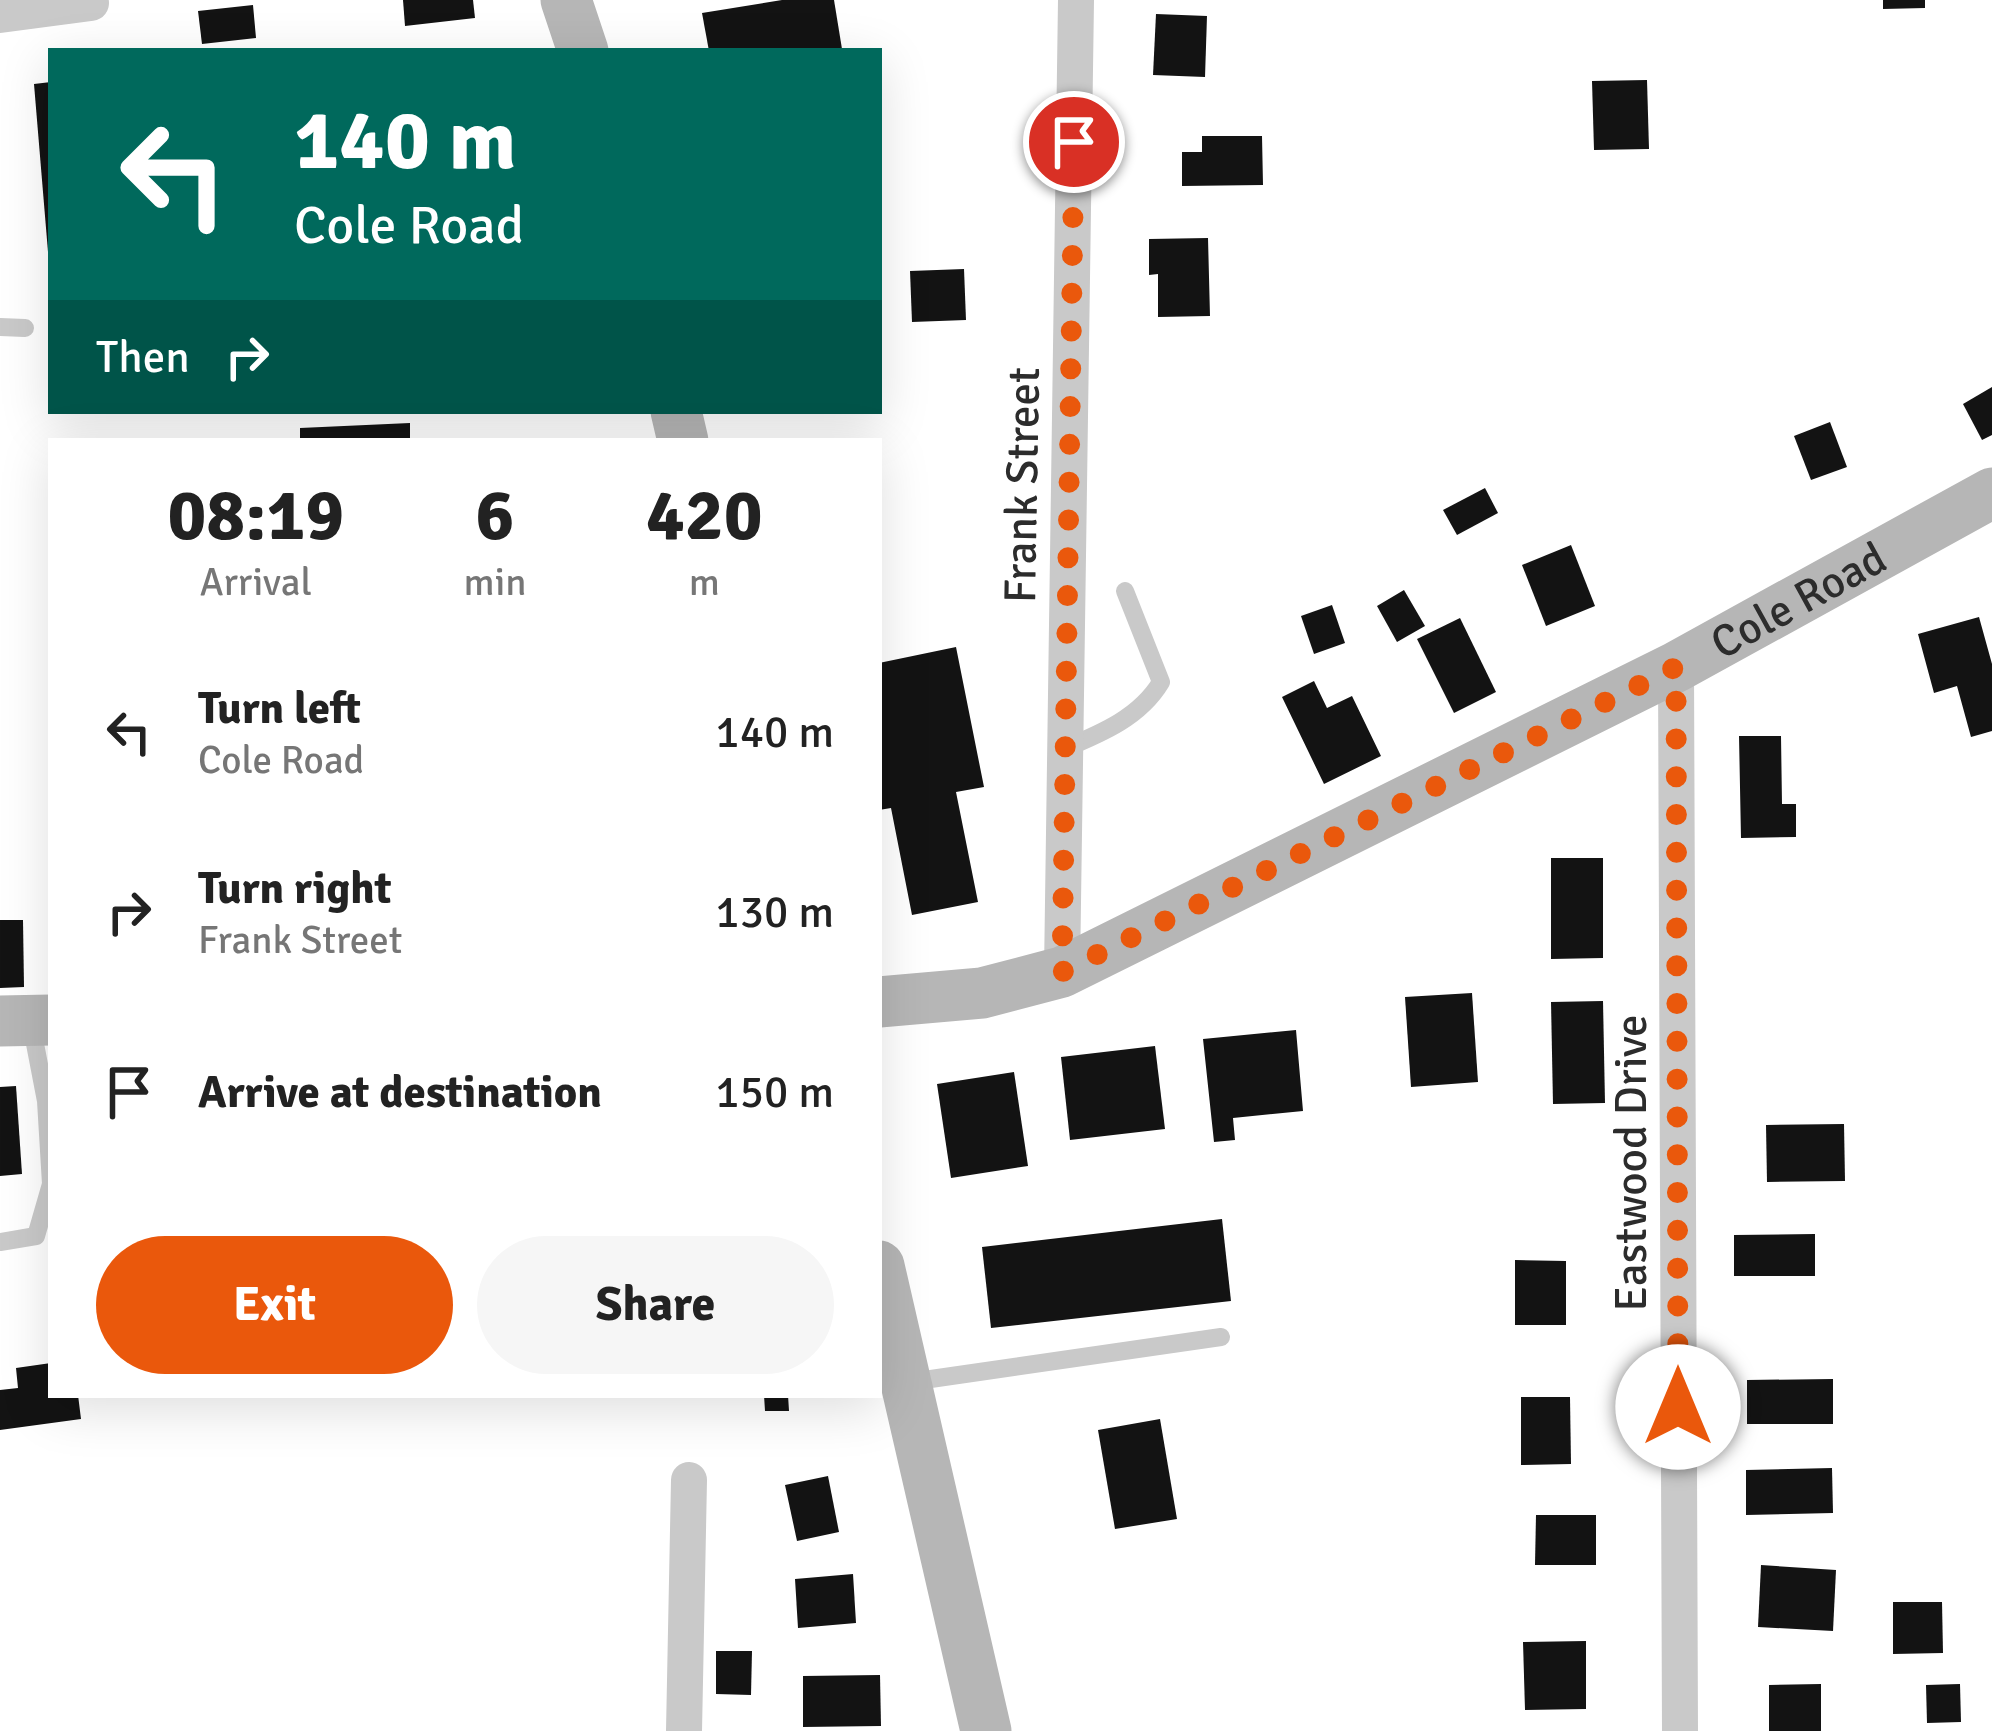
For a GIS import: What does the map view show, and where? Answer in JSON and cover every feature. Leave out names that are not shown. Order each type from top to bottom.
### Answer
[{"type":"street","points":[[566,0],[582,48]]},
{"type":"street","name":"Frank Street","points":[[1062,972],[1076,0]]},
{"type":"street","points":[[0,15],[91,3]]},
{"type":"street","name":"Cole Road","points":[[882,1002],[982,993],[1062,972],[1676,667],[1992,493]]},
{"type":"street","name":"Eastwood Drive","points":[[1676,667],[1680,1731]]},
{"type":"street","points":[[882,1279],[986,1731]]},
{"type":"street","points":[[684,1731],[689,1480]]},
{"type":"lane","points":[[0,327],[25,328]]},
{"type":"lane","points":[[1066,748],[1115,728],[1161,682],[1124,591]]},
{"type":"lane","points":[[27,1020],[46,1101],[48,1134]]},
{"type":"lane","points":[[0,1242],[36,1236],[48,1194]]},
{"type":"lane","points":[[906,1382],[1221,1337]]},
{"type":"building","points":[[403,0],[473,0],[475,18],[405,26]]},
{"type":"building","points":[[782,0],[834,0],[842,48],[708,48],[702,13]]},
{"type":"building","points":[[1883,0],[1925,0],[1925,8],[1883,9]]},
{"type":"building","points":[[253,5],[256,38],[202,44],[198,11]]},
{"type":"building","points":[[1156,14],[1207,16],[1205,77],[1153,75]]},
{"type":"building","points":[[1647,80],[1649,149],[1594,150],[1592,81]]},
{"type":"building","points":[[48,82],[48,252],[34,84]]},
{"type":"building","points":[[1202,136],[1262,136],[1263,185],[1182,186],[1182,152],[1202,152]]},
{"type":"building","points":[[1208,238],[1210,316],[1158,317],[1158,274],[1149,275],[1149,239]]},
{"type":"building","points":[[964,269],[966,320],[912,322],[910,271]]},
{"type":"building","points":[[1992,387],[1992,435],[1982,440],[1963,404]]},
{"type":"building","points":[[1830,422],[1847,467],[1811,480],[1794,436]]},
{"type":"building","points":[[410,423],[410,438],[300,438],[300,428]]},
{"type":"building","points":[[1485,488],[1498,513],[1457,535],[1443,510]]},
{"type":"building","points":[[1571,545],[1595,606],[1546,626],[1522,565]]},
{"type":"building","points":[[1404,590],[1425,626],[1397,642],[1377,606]]},
{"type":"building","points":[[1332,605],[1345,643],[1314,654],[1301,616]]},
{"type":"building","points":[[1979,617],[1992,664],[1992,731],[1971,737],[1957,686],[1934,693],[1918,634]]},
{"type":"building","points":[[1460,618],[1496,692],[1454,713],[1417,639]]},
{"type":"building","points":[[956,647],[984,787],[956,792],[978,902],[912,915],[891,808],[882,810],[882,662]]},
{"type":"building","points":[[1314,681],[1327,708],[1352,696],[1381,756],[1324,784],[1282,697]]},
{"type":"building","points":[[1739,736],[1781,736],[1782,804],[1796,804],[1796,837],[1741,838]]},
{"type":"building","points":[[1551,858],[1603,858],[1603,958],[1551,959]]},
{"type":"building","points":[[0,920],[23,920],[24,987],[0,988]]},
{"type":"building","points":[[1472,993],[1478,1082],[1411,1087],[1405,997]]},
{"type":"building","points":[[1603,1001],[1605,1103],[1553,1104],[1551,1002]]},
{"type":"building","points":[[1296,1030],[1303,1111],[1233,1118],[1235,1140],[1214,1142],[1203,1039]]},
{"type":"building","points":[[1155,1046],[1165,1129],[1070,1140],[1061,1057]]},
{"type":"building","points":[[1014,1072],[1028,1166],[951,1178],[937,1084]]},
{"type":"building","points":[[16,1086],[22,1174],[0,1176],[0,1087]]},
{"type":"building","points":[[1844,1124],[1845,1181],[1767,1182],[1766,1125]]},
{"type":"building","points":[[1222,1219],[1231,1301],[991,1328],[982,1247]]},
{"type":"building","points":[[1815,1234],[1815,1276],[1734,1276],[1734,1235]]},
{"type":"building","points":[[1515,1260],[1566,1261],[1566,1325],[1515,1325]]},
{"type":"building","points":[[48,1363],[48,1398],[78,1398],[81,1419],[0,1430],[0,1390],[18,1388],[16,1368]]},
{"type":"building","points":[[1833,1379],[1833,1424],[1747,1424],[1747,1380]]},
{"type":"building","points":[[1521,1397],[1570,1397],[1571,1464],[1521,1465]]},
{"type":"building","points":[[764,1398],[788,1398],[789,1411],[765,1411]]},
{"type":"building","points":[[1160,1419],[1177,1519],[1115,1529],[1098,1430]]},
{"type":"building","points":[[1832,1468],[1833,1513],[1746,1515],[1746,1470]]},
{"type":"building","points":[[828,1476],[839,1532],[797,1541],[785,1485]]},
{"type":"building","points":[[1536,1515],[1596,1515],[1596,1565],[1535,1565]]},
{"type":"building","points":[[1761,1565],[1836,1570],[1833,1631],[1758,1627]]},
{"type":"building","points":[[853,1574],[856,1623],[798,1628],[795,1579]]},
{"type":"building","points":[[1893,1602],[1942,1602],[1943,1653],[1893,1654]]},
{"type":"building","points":[[1586,1641],[1586,1709],[1525,1710],[1523,1642]]},
{"type":"building","points":[[716,1651],[752,1651],[751,1695],[716,1694]]},
{"type":"building","points":[[880,1675],[881,1726],[803,1727],[803,1676]]},
{"type":"building","points":[[1821,1684],[1821,1731],[1769,1731],[1769,1685]]},
{"type":"building","points":[[1960,1684],[1961,1722],[1927,1723],[1926,1685]]},
{"type":"route","points":[[1074,142],[1062,972],[1676,667],[1678,1407]]}]
